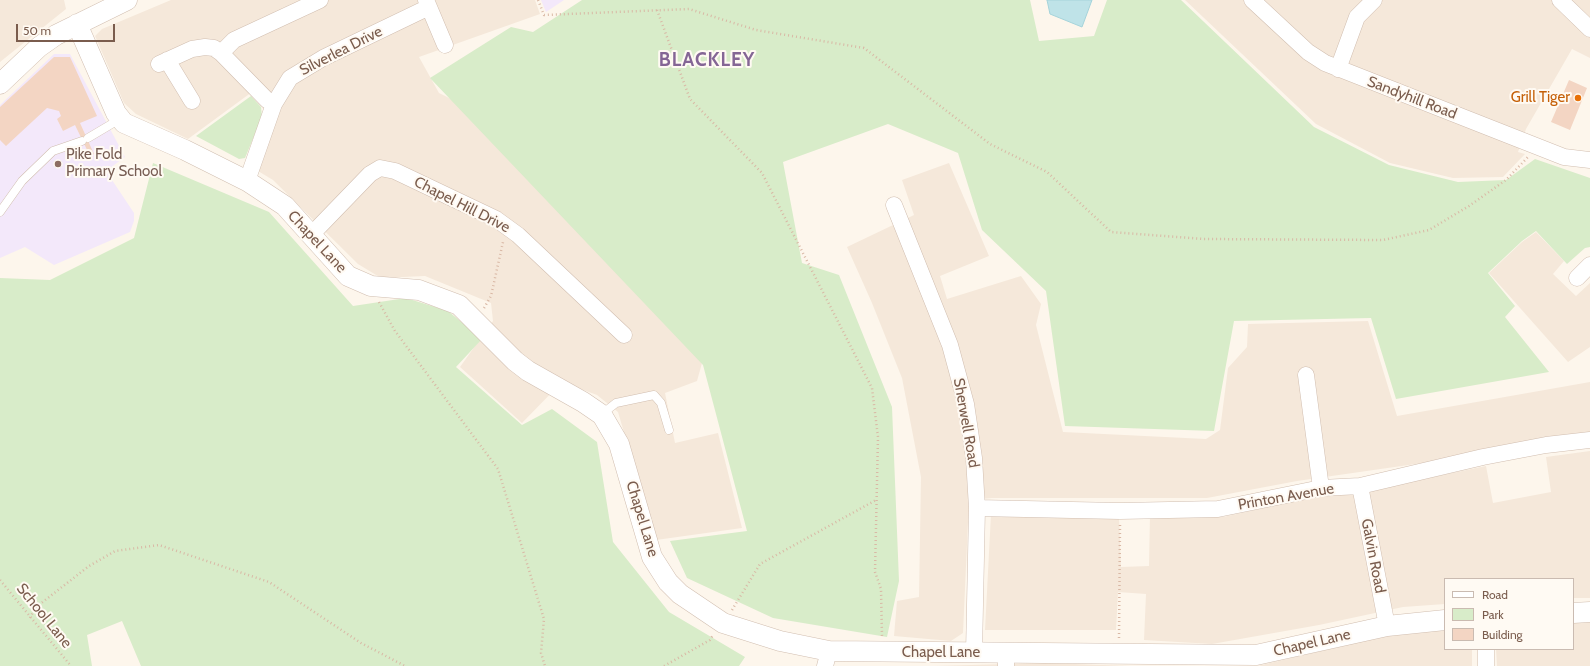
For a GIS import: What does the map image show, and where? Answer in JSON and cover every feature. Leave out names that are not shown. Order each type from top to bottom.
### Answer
[{"type":"street","points":[[0,84],[39,47],[56,35],[126,0]]},
{"type":"street","points":[[221,53],[234,40],[320,0]]},
{"type":"street","name":"Sandyhill Road","points":[[1252,0],[1308,52],[1338,69],[1564,157],[1590,160]]},
{"type":"street","points":[[1338,69],[1357,17],[1374,0]]},
{"type":"street","points":[[1560,0],[1590,30]]},
{"type":"street","points":[[428,4],[445,45]]},
{"type":"street","name":"Silverlea Drive","points":[[247,182],[274,104],[290,78],[300,70],[322,58],[428,4]]},
{"type":"street","points":[[77,24],[120,119]]},
{"type":"street","points":[[192,101],[163,62],[198,47],[214,48],[221,53],[266,100],[274,104]]},
{"type":"street","name":"Chapel Lane","points":[[120,119],[247,182],[285,206],[312,234],[348,276],[371,286],[410,288],[426,292],[459,306],[474,319],[501,348],[528,371],[583,402],[602,415],[619,444],[644,537],[658,569],[680,594],[723,623],[780,641],[827,659],[881,653],[974,653],[1006,659],[1125,658],[1256,661],[1387,626],[1444,620]]},
{"type":"street","name":"Chapel Hill Drive","points":[[312,234],[354,188],[370,174],[380,168],[395,170],[496,219],[518,234],[624,335]]},
{"type":"street","name":"Sherwell Road","points":[[894,205],[950,345],[966,404],[974,458],[977,508],[974,653]]},
{"type":"street","points":[[1577,278],[1590,265]]},
{"type":"street","points":[[1306,375],[1321,488]]},
{"type":"street","name":"Printon Avenue","points":[[977,508],[1120,511],[1218,510],[1321,488],[1360,486],[1482,457],[1590,440]]},
{"type":"street","name":"Galvin Road","points":[[1360,486],[1387,626]]},
{"type":"street","points":[[1574,613],[1590,612]]},
{"type":"street","points":[[1486,650],[1486,666]]},
{"type":"lane","points":[[0,212],[22,181],[53,152],[85,139],[120,119]]},
{"type":"lane","points":[[602,415],[616,403],[654,395],[661,403],[669,430]]},
{"type":"path","points":[[538,0],[544,15],[688,9],[756,30],[864,48],[990,144],[1047,172],[1111,232],[1204,239],[1383,240],[1429,230],[1469,206],[1506,180],[1538,147]]},
{"type":"path","points":[[657,10],[690,99],[762,174],[872,388],[878,437],[875,572],[881,589],[883,617],[881,653]]},
{"type":"path","points":[[474,319],[484,308],[491,296],[504,239],[496,219]]},
{"type":"path","points":[[371,286],[395,331],[498,469],[544,619],[541,653],[545,666]]},
{"type":"path","points":[[664,666],[710,640],[739,600],[760,564],[877,499]]},
{"type":"path","points":[[1120,511],[1125,658]]},
{"type":"path","points":[[30,618],[36,608],[89,566],[114,552],[159,546],[268,582],[361,644],[405,666]]},
{"type":"path","name":"School Lane","points":[[0,580],[71,666]]},
{"type":"shaded area","points":[[0,0],[64,0],[66,9],[0,62]]},
{"type":"shaded area","points":[[171,0],[535,0],[540,14],[419,57],[439,93],[579,162],[702,363],[697,381],[665,393],[675,443],[718,433],[742,528],[656,540],[618,412],[597,395],[562,382],[522,423],[460,367],[493,321],[491,303],[425,276],[381,278],[358,264],[273,180],[258,171],[274,124],[252,92],[188,139],[136,114],[124,103],[95,36],[102,29]]},
{"type":"shaded area","points":[[541,0],[564,0],[546,12]]},
{"type":"shaded area","points":[[1185,0],[1590,0],[1590,58],[1572,49],[1526,129],[1518,152],[1525,154],[1503,177],[1453,178],[1390,163],[1316,124]]},
{"type":"shaded area","name":"Pike Fold Primary School","points":[[54,54],[70,54],[125,157],[106,171],[134,213],[134,221],[130,232],[54,265],[25,247],[0,258],[0,105]]},
{"type":"shaded area","points":[[949,163],[989,256],[940,276],[947,299],[1021,276],[1041,304],[1036,325],[1063,432],[1206,439],[1220,430],[1228,368],[1247,347],[1248,324],[1368,321],[1397,416],[1590,382],[1590,436],[1492,453],[1297,481],[1207,498],[992,498],[969,500],[963,633],[951,641],[894,636],[897,601],[919,597],[921,477],[902,378],[872,303],[847,247],[914,215],[902,180]]},
{"type":"shaded area","points":[[1536,232],[1564,261],[1553,274],[1576,296],[1590,283],[1590,347],[1568,362],[1489,273],[1522,242]]},
{"type":"shaded area","points":[[1590,451],[1590,598],[1574,598],[1574,578],[1444,578],[1444,604],[1403,607],[1319,625],[1212,644],[1144,640],[1146,594],[1118,592],[1116,630],[985,630],[991,514],[1119,518],[1121,567],[1149,566],[1150,515],[1223,517],[1333,493],[1413,481],[1486,466],[1493,503],[1551,492],[1546,457]]},
{"type":"shaded area","points":[[1574,622],[1590,622],[1590,666],[1497,666],[1496,650],[1574,650]]},
{"type":"shaded area","points":[[1444,629],[1444,650],[1472,650],[1472,666],[1257,666],[1402,632]]},
{"type":"shaded area","points":[[1046,663],[1131,666],[934,666]]},
{"type":"green space","points":[[582,0],[1030,0],[1039,41],[1094,36],[1107,0],[1181,0],[1314,127],[1389,165],[1458,182],[1506,180],[1535,159],[1590,178],[1590,247],[1585,248],[1567,264],[1536,231],[1522,241],[1488,273],[1515,306],[1505,317],[1549,372],[1396,399],[1371,318],[1234,321],[1214,431],[1065,426],[1046,291],[982,230],[958,153],[888,124],[783,162],[802,263],[839,275],[892,407],[899,581],[887,637],[773,618],[687,578],[670,541],[747,531],[703,365],[430,78],[511,27],[533,32]]},
{"type":"green space","points":[[251,96],[261,107],[262,117],[245,158],[239,159],[196,136]]},
{"type":"green space","points":[[153,163],[269,212],[353,306],[406,298],[448,311],[482,339],[456,367],[522,425],[552,409],[597,442],[613,542],[669,612],[745,657],[739,666],[141,666],[122,621],[87,635],[92,666],[0,666],[0,278],[50,280],[134,238]]},
{"type":"water","points":[[1047,0],[1092,0],[1082,27],[1050,14]]},
{"type":"building","name":"Pike Fold Primary School","points":[[54,57],[70,57],[97,116],[80,123],[94,154],[90,156],[75,125],[63,131],[57,119],[61,116],[59,111],[47,108],[6,146],[0,140],[0,107]]},
{"type":"building","points":[[1569,80],[1587,88],[1570,130],[1551,122]]},
{"type":"place","name":"Grill Tiger","points":[[1578,98]]},
{"type":"place","name":"Pike Fold Primary School","points":[[58,164]]},
{"type":"district","name":"BLACKLEY","points":[[707,60]]}]
